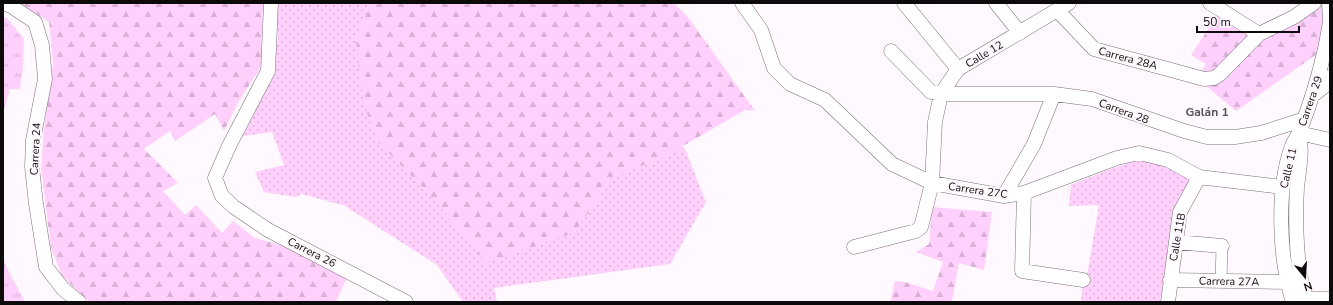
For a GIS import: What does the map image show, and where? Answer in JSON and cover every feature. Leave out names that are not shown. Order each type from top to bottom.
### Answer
[{"type":"street","name":"Carrera 24","points":[[3,3],[12,6],[35,22],[42,45],[45,79],[33,140],[32,167],[36,204],[46,267],[63,288],[79,302]]},
{"type":"street","name":"Carrera 26","points":[[271,3],[268,71],[229,146],[215,178],[222,196],[234,207],[268,230],[406,302]]},
{"type":"street","name":"Carrera 27C","points":[[742,3],[761,30],[774,68],[790,84],[825,100],[892,164],[932,183],[1004,196],[1024,193],[1117,158],[1139,153],[1168,160],[1199,177],[1282,187]]},
{"type":"street","points":[[904,3],[958,69]]},
{"type":"street","points":[[996,3],[1020,33]]},
{"type":"street","points":[[1210,3],[1259,34],[1294,17],[1314,3]]},
{"type":"street","name":"Carrera 29","points":[[1301,127],[1313,95],[1326,47],[1330,20],[1329,3]]},
{"type":"street","name":"Calle 12","points":[[854,247],[916,231],[921,226],[932,183],[935,122],[942,94],[958,69],[1063,6]]},
{"type":"street","name":"Carrera 28A","points":[[1063,6],[1094,49],[1204,79],[1214,78],[1259,34]]},
{"type":"street","points":[[891,51],[931,92],[942,94]]},
{"type":"street","points":[[1313,95],[1326,85],[1330,77]]},
{"type":"street","name":"Carrera 28","points":[[942,94],[1054,94],[1092,99],[1184,131],[1207,137],[1235,137],[1301,127]]},
{"type":"street","points":[[1004,196],[1034,144],[1054,94]]},
{"type":"street","points":[[1301,127],[1330,140]]},
{"type":"street","name":"Calle 11","points":[[1300,301],[1288,282],[1283,249],[1282,187],[1292,146],[1301,127]]},
{"type":"street","name":"Calle 11","points":[[1300,301],[1302,286],[1297,236],[1297,189],[1302,146],[1301,127]]},
{"type":"street","name":"Calle 11B","points":[[1168,302],[1180,212],[1199,177]]},
{"type":"street","points":[[1024,193],[1022,271],[1083,280]]},
{"type":"street","points":[[1176,242],[1222,246],[1221,281]]},
{"type":"street","name":"Carrera 27A","points":[[1170,280],[1288,282]]},
{"type":"street","points":[[1300,301],[1330,299]]},
{"type":"green space","points":[[20,3],[263,3],[261,67],[239,101],[224,131],[215,114],[175,141],[170,131],[144,149],[178,183],[163,191],[185,215],[196,205],[222,233],[233,221],[255,238],[285,246],[347,277],[336,302],[89,302],[62,276],[51,248],[41,168],[44,129],[53,64],[49,22]]},
{"type":"green space","points":[[275,3],[370,3],[356,40],[377,141],[430,195],[573,233],[596,203],[610,178],[685,149],[706,202],[670,264],[494,288],[497,302],[463,302],[437,265],[345,206],[302,194],[296,197],[264,192],[255,172],[284,165],[272,132],[236,137],[269,79],[278,39]]},
{"type":"green space","points":[[370,3],[674,3],[688,17],[755,111],[745,110],[683,146],[685,149],[610,178],[596,203],[573,233],[486,263],[430,195],[377,141],[364,104],[356,40]]},
{"type":"green space","points":[[1320,3],[1324,3],[1324,21],[1317,54],[1236,111],[1205,85],[1221,83],[1264,34]]},
{"type":"green space","points":[[1217,16],[1254,33],[1216,75],[1199,74],[1206,64],[1191,55]]},
{"type":"green space","points":[[6,17],[24,39],[23,68],[20,89],[10,89],[3,113],[3,19]]},
{"type":"green space","points":[[1138,160],[1165,165],[1193,179],[1175,210],[1160,302],[1081,302],[1099,205],[1069,206],[1071,185],[1105,171]]},
{"type":"green space","points":[[932,207],[992,212],[984,270],[959,263],[952,302],[890,302],[895,281],[905,282],[933,291],[943,262],[916,252],[929,244]]},
{"type":"green space","points":[[3,252],[5,264],[25,302],[3,302]]},
{"type":"district","name":"Galán 1","points":[[1207,112]]}]
